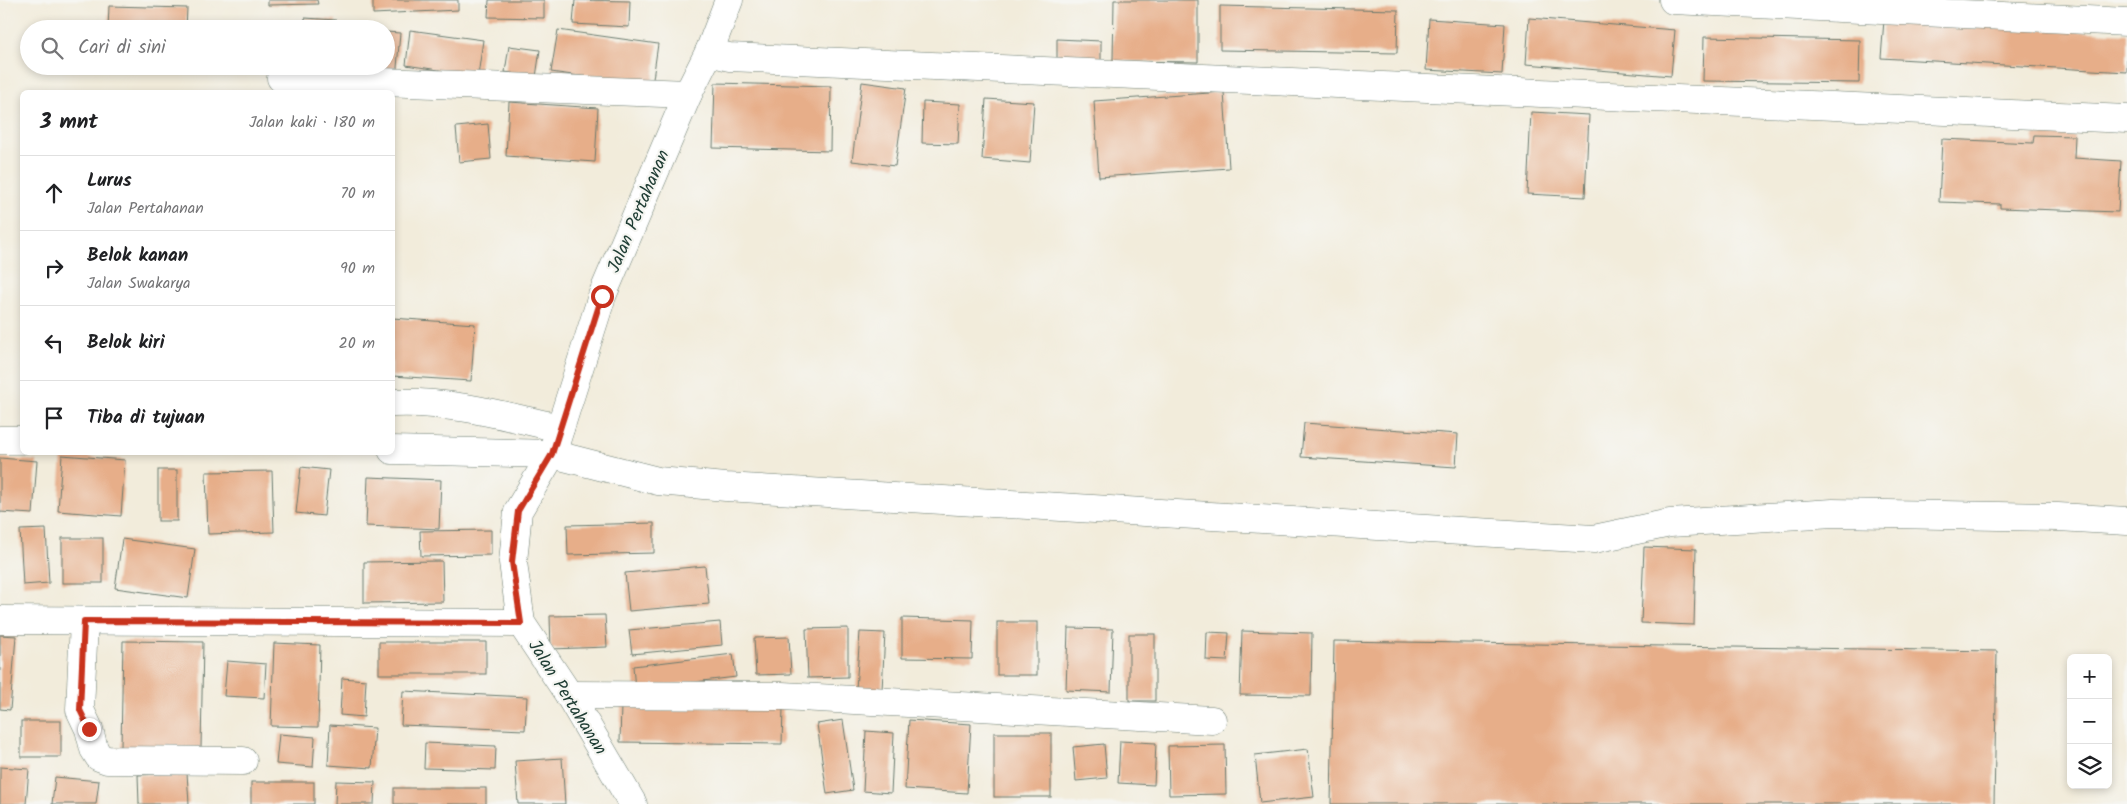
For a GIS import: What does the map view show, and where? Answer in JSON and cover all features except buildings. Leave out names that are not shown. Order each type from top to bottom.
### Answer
[{"type":"street","name":"Jalan Pertahanan","points":[[633,804],[569,695],[521,623],[512,562],[518,511],[552,454],[602,296],[688,94],[709,52],[729,0]]},
{"type":"street","points":[[1673,0],[2127,22]]},
{"type":"street","points":[[709,52],[739,58],[2127,119]]},
{"type":"street","points":[[281,78],[688,94]]},
{"type":"street","points":[[395,403],[417,402],[460,407],[560,428]]},
{"type":"street","points":[[0,440],[20,440]]},
{"type":"street","points":[[395,450],[552,454],[658,481],[726,487],[1594,539],[1670,523],[1833,513],[2058,517],[2127,521]]},
{"type":"street","points":[[0,620],[521,623]]},
{"type":"street","points":[[84,621],[80,710],[89,729],[94,749],[99,757],[107,760],[243,761]]},
{"type":"street","points":[[569,695],[782,696],[1212,720]]},
{"type":"route","points":[[89,729],[80,710],[84,621],[521,623],[512,562],[518,511],[552,454],[602,296]]}]
